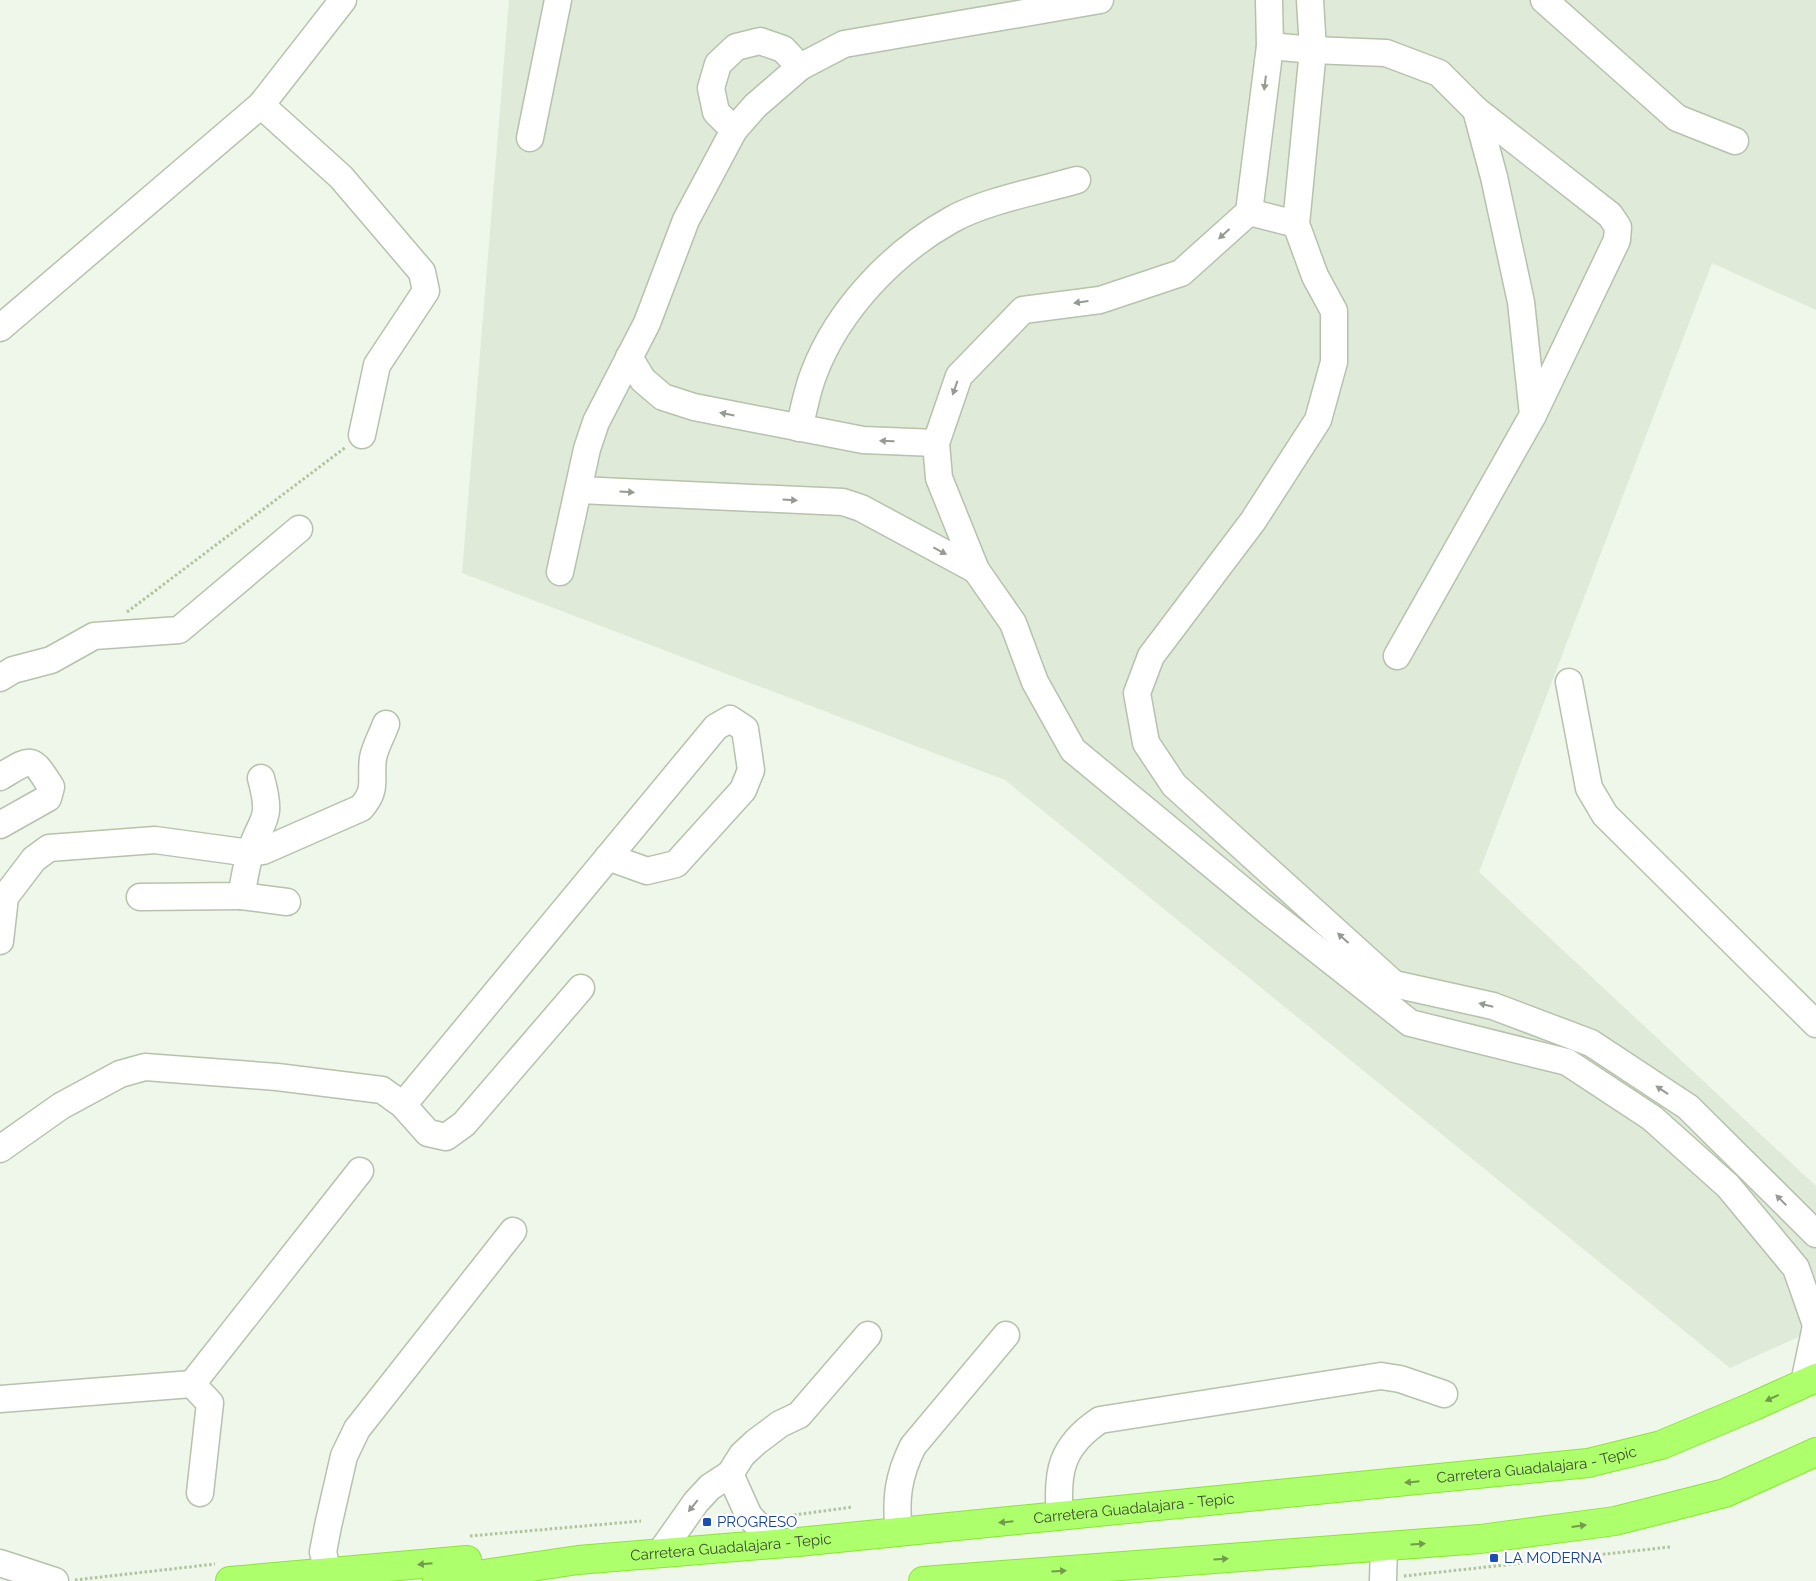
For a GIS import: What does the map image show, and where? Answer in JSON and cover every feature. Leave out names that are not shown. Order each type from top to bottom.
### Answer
[{"type":"highway","name":"Carretera Guadalajara - Tepic","points":[[437,1581],[578,1560],[776,1544],[1588,1463],[1661,1445],[1810,1380]]},
{"type":"highway","points":[[923,1581],[1480,1540],[1614,1521],[1725,1493],[1816,1452]]},
{"type":"highway","points":[[230,1581],[500,1558],[578,1560]]},
{"type":"street","points":[[0,328],[261,105],[343,0]]},
{"type":"street","points":[[530,138],[558,0]]},
{"type":"street","points":[[560,572],[596,422],[647,323],[686,220],[734,130],[755,106],[800,67],[844,44],[1100,0]]},
{"type":"street","points":[[1269,0],[1270,46],[1248,212],[1181,272],[1100,300],[1023,310],[959,376],[936,443],[939,478],[976,570],[1013,623],[1035,682],[1073,750],[1263,907],[1410,1023],[1567,1062],[1652,1118],[1728,1186],[1796,1268],[1816,1325],[1810,1380]]},
{"type":"street","points":[[1310,0],[1313,50],[1296,224],[1315,276],[1334,311],[1334,362],[1318,420],[1253,521],[1151,656],[1137,693],[1146,742],[1174,786],[1394,984],[1493,1006],[1591,1043],[1688,1107],[1816,1234]]},
{"type":"street","points":[[1544,0],[1677,118],[1735,141]]},
{"type":"street","points":[[734,130],[716,112],[711,88],[718,64],[736,47],[760,41],[783,48],[800,67]]},
{"type":"street","points":[[1270,46],[1386,53],[1439,73],[1476,110],[1610,216],[1618,228],[1617,240],[1532,416],[1397,656]]},
{"type":"street","points":[[261,105],[341,177],[422,272],[426,290],[377,365],[362,435]]},
{"type":"street","points":[[1476,110],[1494,177],[1520,302],[1532,416]]},
{"type":"street","points":[[799,428],[813,374],[830,338],[866,289],[907,251],[951,220],[1001,201],[1077,180]]},
{"type":"street","points":[[1248,212],[1296,224]]},
{"type":"street","points":[[628,357],[643,380],[663,396],[694,407],[863,440],[936,443]]},
{"type":"street","points":[[579,490],[843,502],[861,508],[976,570]]},
{"type":"street","points":[[0,678],[13,670],[51,660],[94,636],[179,630],[298,529]]},
{"type":"street","points":[[1570,682],[1589,788],[1605,816],[1816,1024]]},
{"type":"street","points":[[403,1105],[608,857],[716,727],[730,719],[746,729],[751,770],[743,790],[676,864],[647,871],[608,857]]},
{"type":"street","points":[[0,941],[2,904],[34,859],[49,848],[155,840],[250,853],[263,851],[361,808],[369,799],[373,787],[373,758],[386,724]]},
{"type":"street","points":[[0,777],[24,762],[31,762],[37,765],[51,787],[48,798],[0,825]]},
{"type":"street","points":[[241,896],[250,853],[264,824],[268,804],[261,778]]},
{"type":"street","points":[[1263,907],[1281,882]]},
{"type":"street","points":[[140,897],[241,896],[287,902]]},
{"type":"street","points":[[0,1148],[61,1106],[120,1074],[145,1067],[277,1077],[382,1090],[403,1105],[428,1133],[446,1137],[464,1124],[581,988]]},
{"type":"street","points":[[1431,1028],[1440,994]]},
{"type":"street","points":[[1512,1047],[1522,1017]]},
{"type":"street","points":[[1669,1133],[1688,1107]]},
{"type":"street","points":[[0,1399],[192,1384],[360,1171]]},
{"type":"street","points":[[328,1573],[323,1552],[328,1526],[344,1456],[357,1429],[513,1231]]},
{"type":"street","points":[[660,1553],[696,1502],[710,1487],[730,1474],[742,1455],[756,1442],[780,1424],[799,1415],[868,1335]]},
{"type":"street","points":[[899,1532],[896,1506],[903,1466],[913,1446],[1006,1335]]},
{"type":"street","points":[[1060,1516],[1058,1495],[1063,1458],[1084,1431],[1100,1420],[1381,1376],[1400,1379],[1444,1394]]},
{"type":"street","points":[[192,1384],[210,1403],[200,1493]]},
{"type":"street","points":[[730,1474],[749,1516],[776,1544]]},
{"type":"street","points":[[1383,1580],[1384,1547]]},
{"type":"street","points":[[0,1563],[55,1581]]},
{"type":"path","points":[[126,612],[362,435]]},
{"type":"path","points":[[774,1517],[853,1508]]},
{"type":"path","points":[[469,1536],[641,1521]]},
{"type":"path","points":[[1383,1580],[1670,1547]]},
{"type":"shaded area","points":[[509,0],[1816,0],[1816,310],[1712,263],[1479,872],[1816,1186],[1816,1329],[1730,1368],[1005,780],[462,573]]},
{"type":"place","name":"PROGRESO","points":[[707,1522]]},
{"type":"place","name":"LA MODERNA","points":[[1494,1558]]}]
